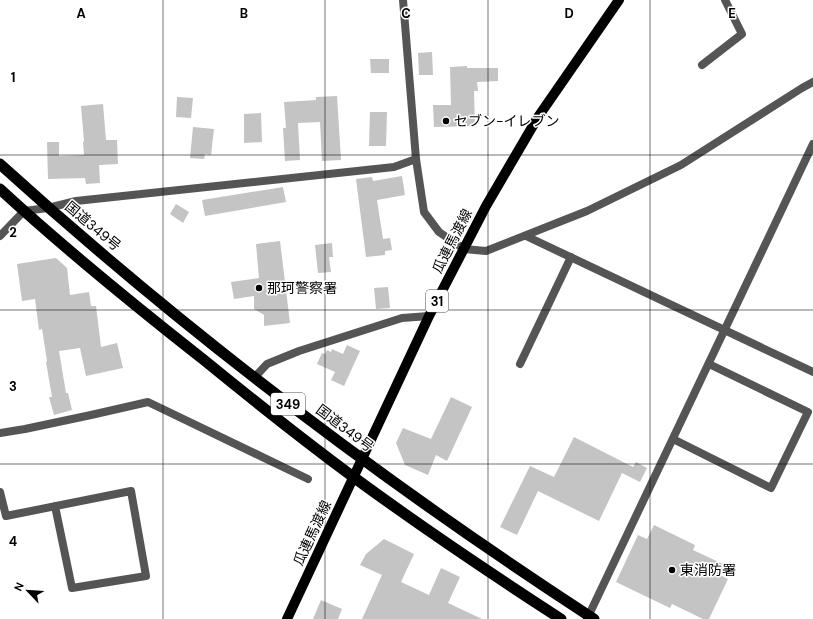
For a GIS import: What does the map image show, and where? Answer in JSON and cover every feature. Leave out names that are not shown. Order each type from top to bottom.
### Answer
[{"type":"highway","name":"国道349号","points":[[0,164],[48,208],[135,282],[254,378],[361,459],[590,618]]},
{"type":"highway","name":"349","points":[[0,189],[117,291],[298,435],[353,477],[499,579],[561,619]]},
{"type":"main road","name":"瓜連馬渡線","points":[[287,619],[429,316],[486,206],[538,117],[620,0]]},
{"type":"street","points":[[403,0],[416,159],[424,212],[439,232],[464,249],[486,251],[587,210],[681,165],[813,82]]},
{"type":"street","points":[[702,65],[742,34],[725,0]]},
{"type":"street","points":[[590,618],[724,330],[813,144]]},
{"type":"street","points":[[0,236],[24,211],[48,208],[76,201],[394,167],[416,159]]},
{"type":"street","points":[[526,236],[813,372]]},
{"type":"street","points":[[520,364],[571,257]]},
{"type":"street","points":[[254,378],[266,364],[299,351],[402,318],[429,316]]},
{"type":"street","points":[[673,439],[771,488],[808,412],[709,364]]},
{"type":"street","points":[[0,433],[91,416],[148,402],[308,479]]},
{"type":"street","points":[[0,492],[6,516],[55,506],[131,491],[146,576],[72,588],[55,506]]},
{"type":"building","points":[[432,52],[433,75],[419,75],[418,53]]},
{"type":"building","points":[[370,59],[389,59],[389,73],[371,73]]},
{"type":"building","points":[[467,66],[467,68],[498,68],[498,81],[477,82],[478,91],[474,91],[475,126],[434,127],[433,105],[451,105],[450,67]]},
{"type":"building","points":[[337,96],[341,160],[322,161],[320,122],[298,123],[300,160],[285,161],[283,128],[286,128],[284,102],[316,100],[316,97]]},
{"type":"building","points":[[177,97],[193,98],[191,118],[176,117]]},
{"type":"building","points":[[103,104],[106,140],[117,140],[118,164],[99,165],[100,183],[86,184],[85,178],[48,179],[47,142],[59,142],[59,156],[84,155],[81,106]]},
{"type":"building","points":[[370,112],[387,112],[386,146],[369,146]]},
{"type":"building","points":[[261,113],[262,142],[244,143],[244,114]]},
{"type":"building","points":[[193,127],[214,129],[211,155],[205,154],[204,159],[190,158]]},
{"type":"building","points":[[402,176],[405,195],[377,200],[383,239],[390,238],[392,250],[385,251],[385,255],[366,257],[356,179],[372,177],[373,181]]},
{"type":"building","points":[[283,187],[286,202],[205,216],[202,200]]},
{"type":"building","points":[[176,204],[189,212],[183,223],[170,214]]},
{"type":"building","name":"那珂警察署","points":[[280,241],[290,323],[264,326],[264,315],[254,309],[254,296],[234,299],[231,282],[259,278],[256,244]]},
{"type":"building","points":[[332,243],[333,257],[329,257],[331,272],[318,273],[315,245]]},
{"type":"building","points":[[56,258],[67,268],[70,295],[89,292],[91,306],[96,306],[101,347],[117,343],[123,368],[86,376],[80,348],[59,351],[66,393],[68,393],[72,410],[54,415],[49,397],[52,397],[42,329],[39,330],[35,299],[22,301],[17,264]]},
{"type":"building","points":[[388,287],[390,308],[376,309],[374,288]]},
{"type":"building","points":[[347,345],[360,351],[344,386],[331,380],[335,372],[317,364],[322,353],[325,354],[327,350],[331,352],[332,349],[343,354]]},
{"type":"building","points":[[451,397],[472,407],[447,461],[436,455],[428,475],[405,465],[396,443],[403,428],[431,439]]},
{"type":"building","points":[[574,437],[633,467],[636,462],[647,468],[640,482],[622,473],[599,521],[538,491],[517,535],[500,527],[530,466],[554,477]]},
{"type":"building","name":"東消防署","points":[[654,525],[695,545],[693,550],[725,565],[720,575],[728,579],[709,619],[703,619],[672,604],[670,608],[616,582],[638,535],[647,539]]},
{"type":"building","points":[[384,539],[414,554],[401,582],[429,595],[441,568],[460,577],[448,603],[482,619],[362,619],[382,575],[360,565],[366,554]]},
{"type":"building","points":[[321,600],[342,609],[338,619],[313,619]]},
{"type":"place","name":"セブン-イレブン","points":[[446,121]]},
{"type":"place","name":"那珂警察署","points":[[259,288]]},
{"type":"place","name":"東消防署","points":[[672,570]]}]
